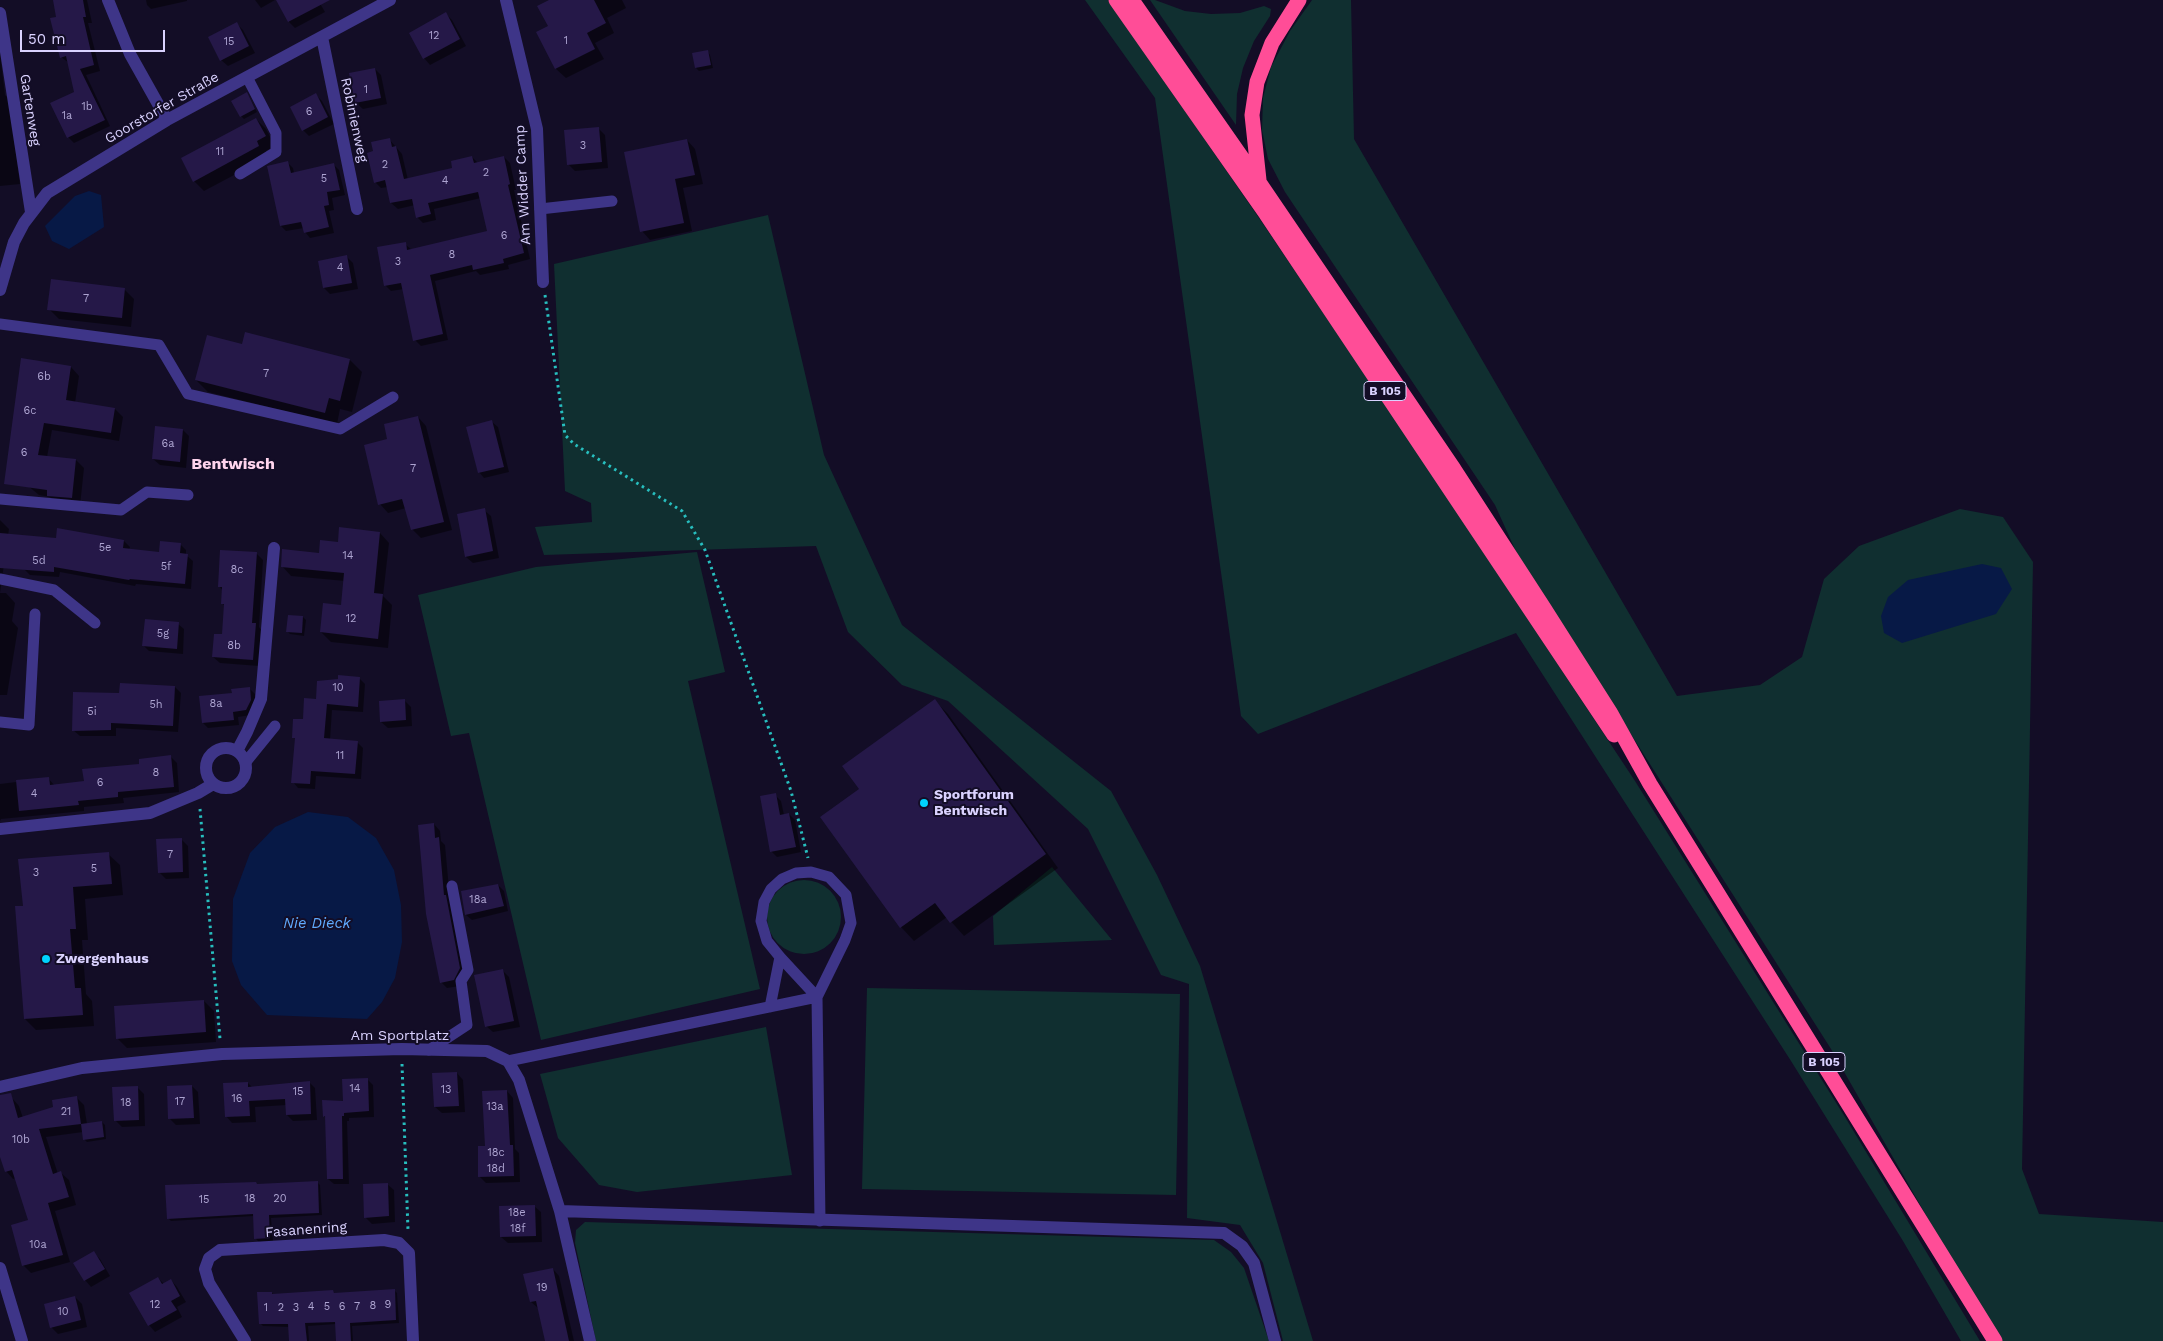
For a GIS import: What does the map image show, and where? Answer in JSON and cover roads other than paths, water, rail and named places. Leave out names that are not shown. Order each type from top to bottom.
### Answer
[{"type":"highway","name":"B 105","points":[[1116,0],[1277,230],[1446,481],[1602,720],[1650,784]]},
{"type":"highway","name":"B 105","points":[[1132,0],[1259,182],[1454,469],[1610,712],[1650,784],[1995,1341]]},
{"type":"highway","points":[[1259,182],[1252,115],[1257,82],[1272,43],[1299,0]]},
{"type":"street","points":[[108,0],[130,54],[167,120]]},
{"type":"street","name":"Goorstorfer Straße","points":[[0,290],[14,242],[31,212],[47,193],[167,120],[390,0]]},
{"type":"street","name":"Am Widder Camp","points":[[506,0],[537,129],[543,282]]},
{"type":"street","name":"Gartenweg","points":[[0,13],[31,212]]},
{"type":"street","name":"Robinienweg","points":[[322,37],[357,209]]},
{"type":"street","points":[[0,240],[14,242]]},
{"type":"street","points":[[237,751],[248,732],[261,699],[274,548]]},
{"type":"street","points":[[229,748],[237,751],[245,763],[246,772],[243,780],[236,786],[220,788],[213,784],[208,777],[206,769],[207,760],[212,753],[220,749],[229,748]]},
{"type":"street","points":[[0,829],[150,813],[198,793],[213,784]]},
{"type":"street","name":"Am Sportplatz","points":[[0,1087],[82,1068],[222,1054],[402,1049],[486,1051],[508,1061]]},
{"type":"street","points":[[508,1061],[519,1080],[560,1211],[590,1341]]},
{"type":"street","points":[[560,1211],[1224,1233],[1242,1246],[1254,1263],[1275,1341]]},
{"type":"street","name":"Fasanenring","points":[[245,1341],[208,1283],[205,1269],[209,1258],[220,1250],[384,1240],[399,1244],[409,1253],[413,1341]]},
{"type":"street","points":[[1,1274],[22,1341]]},
{"type":"lane","points":[[240,174],[276,152],[276,133],[247,77]]},
{"type":"lane","points":[[540,209],[612,201]]},
{"type":"lane","points":[[0,324],[159,345],[188,394],[340,429],[393,397]]},
{"type":"lane","points":[[0,499],[121,510],[147,492],[188,494]]},
{"type":"lane","points":[[0,580],[54,590],[95,623]]},
{"type":"lane","points":[[0,722],[28,725],[35,614]]},
{"type":"lane","points":[[245,763],[275,726]]},
{"type":"lane","points":[[817,997],[767,941],[761,921],[764,902],[771,889],[782,879],[796,873],[811,872],[829,877],[846,895],[851,923],[846,940],[817,997],[820,1220]]},
{"type":"lane","points":[[430,1050],[467,1025],[461,981],[468,970],[452,886]]},
{"type":"lane","points":[[770,1007],[780,957]]},
{"type":"lane","points":[[508,1061],[817,997]]},
{"type":"water","points":[[89,191],[101,195],[104,227],[69,249],[52,241],[45,226],[75,196]]},
{"type":"water","points":[[1982,564],[2001,568],[2012,589],[1996,614],[1902,643],[1884,633],[1881,616],[1888,597],[1908,580]]},
{"type":"water","name":"Nie Dieck","points":[[308,812],[348,817],[376,838],[394,870],[401,905],[402,942],[395,978],[382,1002],[367,1019],[267,1015],[241,985],[232,961],[233,899],[250,853],[275,827]]},
{"type":"place","name":"Sportforum Bentwisch","points":[[924,803]]},
{"type":"place","name":"Zwergenhaus","points":[[46,959]]},
{"type":"district","name":"Bentwisch","points":[[233,464]]}]
